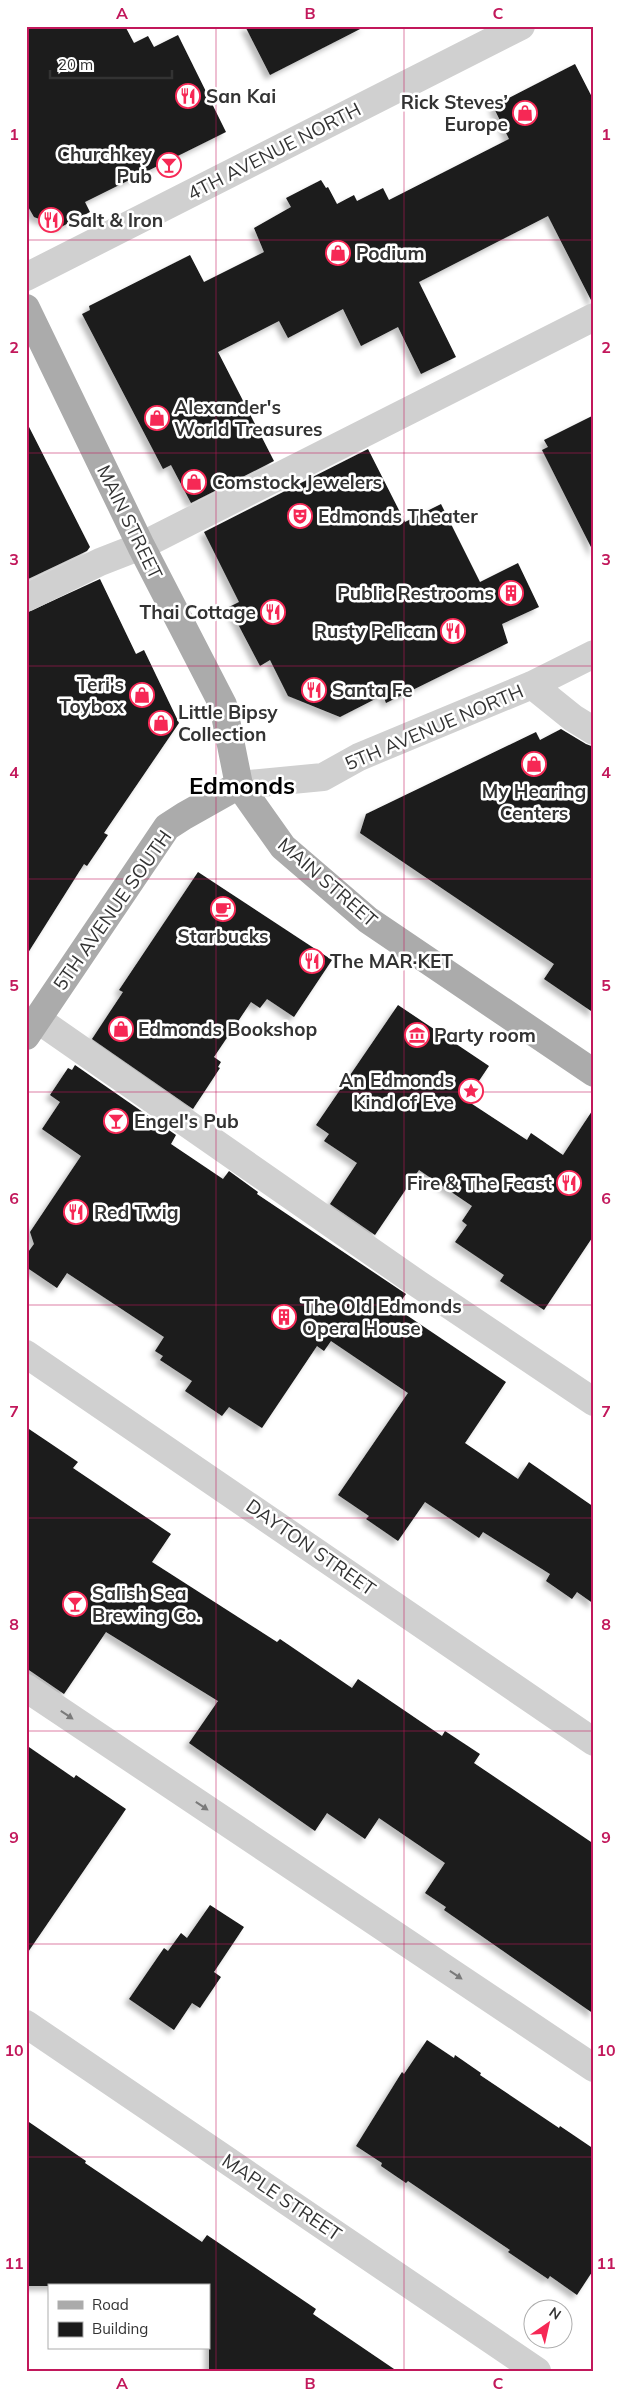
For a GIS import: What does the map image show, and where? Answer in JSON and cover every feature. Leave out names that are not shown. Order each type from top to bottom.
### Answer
[{"type":"main road","name":"MAIN STREET","points":[[26,308],[140,546],[223,705],[238,785],[283,847],[368,920],[594,1073]]},
{"type":"main road","name":"5TH AVENUE SOUTH","points":[[32,1028],[168,827],[238,785]]},
{"type":"street","name":"4TH AVENUE NORTH","points":[[26,277],[522,26]]},
{"type":"street","points":[[26,598],[100,562],[140,546],[594,317]]},
{"type":"street","name":"5TH AVENUE NORTH","points":[[238,785],[323,778],[359,757],[532,685],[594,654]]},
{"type":"street","points":[[532,685],[573,718],[594,732]]},
{"type":"street","points":[[32,1028],[594,1402]]},
{"type":"street","name":"DAYTON STREET","points":[[26,1354],[594,1742]]},
{"type":"street","points":[[26,1688],[594,2068]]},
{"type":"street","name":"MAPLE STREET","points":[[26,2024],[537,2371]]},
{"type":"building","points":[[26,26],[125,26],[134,43],[148,36],[154,47],[178,35],[226,132],[85,202],[90,212],[61,227],[34,217],[26,203]]},
{"type":"building","points":[[245,26],[366,26],[270,75]]},
{"type":"building","points":[[575,64],[594,101],[594,302],[592,302],[548,216],[419,282],[456,357],[421,374],[398,327],[361,346],[343,309],[288,338],[279,321],[218,352],[274,461],[191,503],[171,465],[163,469],[82,314],[90,310],[89,306],[190,255],[204,282],[264,252],[254,228],[291,207],[286,198],[321,180],[326,188],[328,187],[337,204],[354,195],[357,201],[383,188],[389,200],[509,139],[493,106]]},
{"type":"building","points":[[594,415],[594,553],[542,450],[548,447],[544,440]]},
{"type":"building","points":[[26,421],[90,547],[87,551],[26,580]]},
{"type":"building","points":[[368,449],[405,522],[441,504],[480,582],[518,563],[539,607],[502,624],[508,643],[386,703],[383,695],[340,717],[288,696],[270,660],[260,666],[229,607],[239,602],[204,532]]},
{"type":"building","points":[[100,579],[136,654],[144,650],[179,723],[104,833],[108,835],[87,866],[84,864],[26,956],[26,613]]},
{"type":"building","points":[[561,729],[594,747],[594,1013],[544,979],[554,964],[360,833],[366,814],[536,732],[540,740]]},
{"type":"building","points":[[198,872],[332,960],[294,1017],[267,999],[260,1008],[251,1002],[214,1057],[221,1062],[218,1067],[220,1068],[193,1109],[92,1039],[123,992],[119,990]]},
{"type":"building","points":[[398,1005],[489,1066],[466,1100],[527,1140],[531,1133],[563,1155],[594,1108],[594,1235],[544,1310],[500,1281],[504,1275],[455,1242],[467,1225],[462,1221],[472,1206],[419,1170],[375,1235],[330,1204],[357,1163],[324,1141],[329,1134],[316,1125]]},
{"type":"building","points":[[75,1065],[176,1135],[171,1144],[223,1179],[229,1171],[258,1192],[257,1194],[406,1294],[396,1308],[506,1382],[465,1443],[518,1479],[529,1462],[594,1507],[594,1604],[577,1592],[572,1599],[546,1581],[550,1574],[483,1532],[479,1538],[425,1502],[398,1541],[366,1519],[369,1516],[338,1495],[408,1393],[331,1341],[324,1351],[317,1346],[262,1428],[229,1407],[222,1416],[185,1391],[192,1381],[160,1360],[163,1356],[155,1351],[164,1337],[67,1273],[57,1288],[26,1267],[26,1255],[34,1244],[30,1232],[81,1156],[42,1129],[60,1102],[50,1095],[68,1068],[72,1070]]},
{"type":"building","points":[[26,1427],[78,1462],[73,1468],[171,1534],[152,1562],[277,1642],[280,1639],[352,1688],[358,1679],[442,1736],[445,1731],[480,1754],[474,1763],[594,1844],[594,2014],[444,1910],[446,1907],[425,1893],[445,1863],[379,1818],[365,1839],[327,1813],[315,1831],[189,1743],[218,1701],[106,1632],[64,1694],[26,1668]]},
{"type":"building","points":[[26,1745],[74,1778],[76,1775],[126,1809],[26,1955]]},
{"type":"building","points":[[210,1905],[244,1927],[214,1972],[221,1977],[200,2008],[192,2003],[174,2030],[129,1999],[164,1948],[168,1951],[181,1933],[187,1938]]},
{"type":"building","points":[[427,2040],[454,2058],[455,2055],[481,2073],[480,2075],[594,2149],[594,2269],[577,2295],[550,2276],[548,2279],[508,2252],[510,2250],[408,2181],[406,2183],[381,2166],[382,2163],[356,2146],[402,2072],[404,2074]]},
{"type":"building","points":[[26,2120],[86,2161],[85,2163],[202,2242],[207,2235],[316,2309],[313,2314],[397,2371],[209,2371],[210,2284],[48,2284],[48,2286],[26,2286]]},
{"type":"place","name":"San Kai","points":[[188,96]]},
{"type":"place","name":"Rick Steves’ Europe","points":[[525,113]]},
{"type":"place","name":"Churchkey Pub","points":[[169,165]]},
{"type":"place","name":"Salt & Iron","points":[[51,220]]},
{"type":"place","name":"Podium","points":[[338,253]]},
{"type":"place","name":"Alexander's World Treasures","points":[[157,418]]},
{"type":"place","name":"Comstock Jewelers","points":[[194,482]]},
{"type":"place","name":"Edmonds Theater","points":[[300,516]]},
{"type":"place","name":"Public Restrooms","points":[[511,593]]},
{"type":"place","name":"Thai Cottage","points":[[273,612]]},
{"type":"place","name":"Rusty Pelican","points":[[453,631]]},
{"type":"place","name":"Santa Fe","points":[[314,690]]},
{"type":"place","name":"Teri's Toybox","points":[[142,695]]},
{"type":"place","name":"Little Bipsy Collection","points":[[161,723]]},
{"type":"place","name":"My Hearing Centers","points":[[534,764]]},
{"type":"place","name":"Starbucks","points":[[223,909]]},
{"type":"place","name":"The MAR·KET","points":[[312,961]]},
{"type":"place","name":"Edmonds Bookshop","points":[[121,1029]]},
{"type":"place","name":"Party room","points":[[417,1035]]},
{"type":"place","name":"An Edmonds Kind of Eve","points":[[471,1091]]},
{"type":"place","name":"Engel's Pub","points":[[116,1121]]},
{"type":"place","name":"Fire & The Feast","points":[[569,1183]]},
{"type":"place","name":"Red Twig","points":[[76,1212]]},
{"type":"place","name":"The Old Edmonds Opera House","points":[[284,1317]]},
{"type":"place","name":"Salish Sea Brewing Co.","points":[[75,1604]]},
{"type":"district","name":"Edmonds","points":[[242,786]]}]
